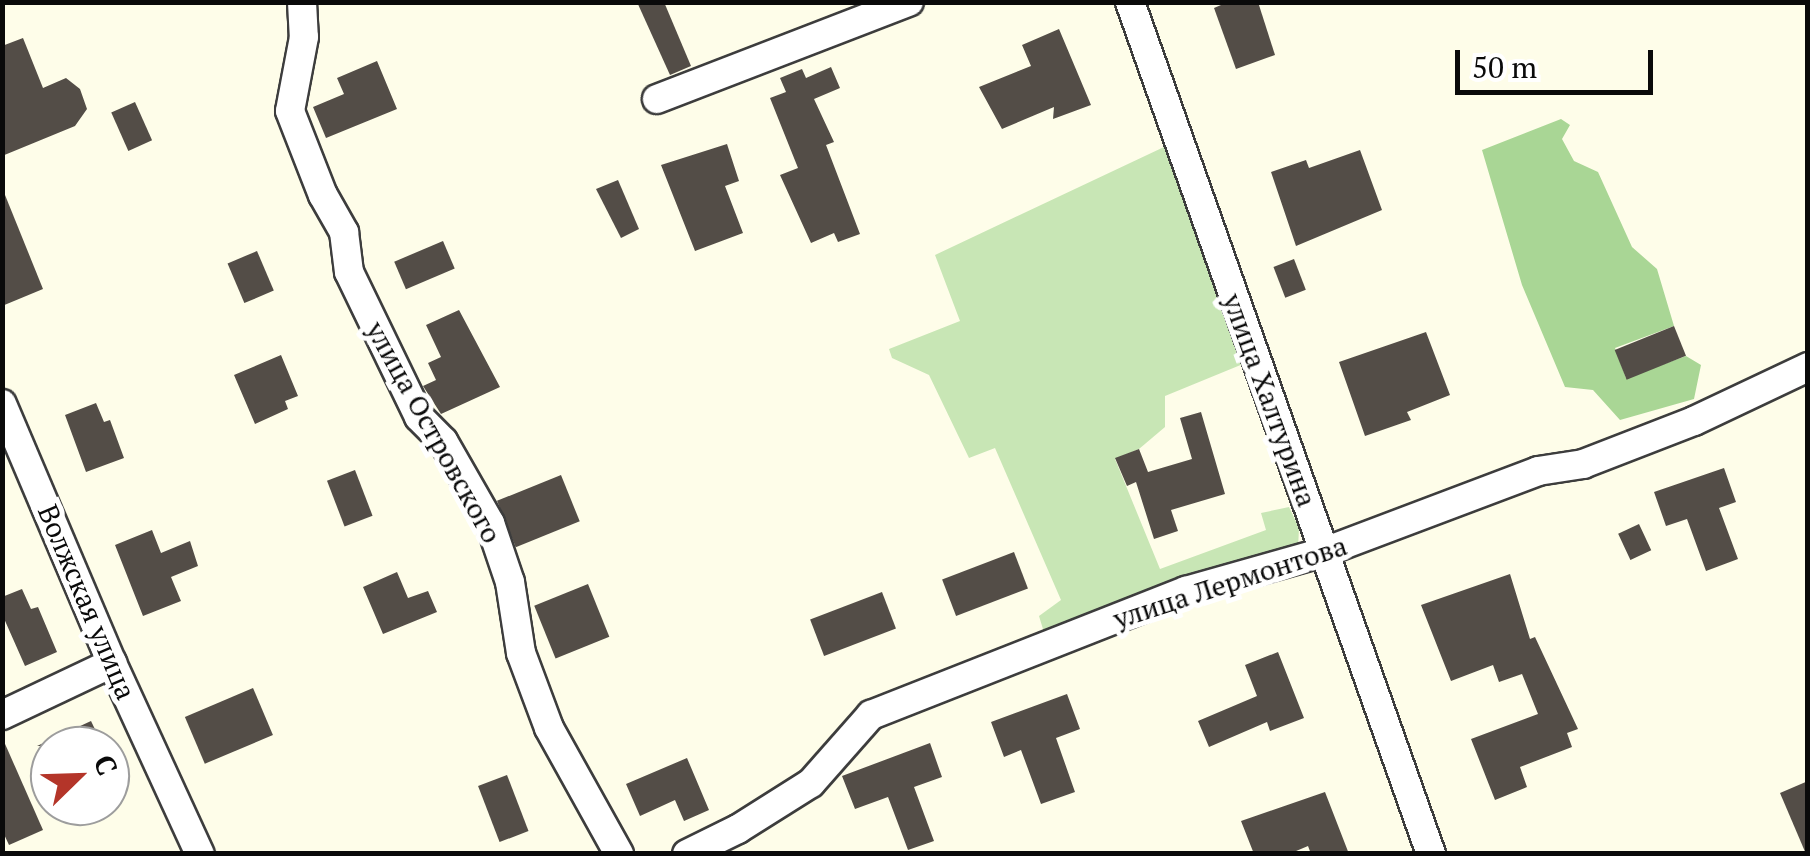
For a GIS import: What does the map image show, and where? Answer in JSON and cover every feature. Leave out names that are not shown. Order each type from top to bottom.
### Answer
[{"type":"street","name":"улица Островского","points":[[302,2],[304,37],[290,111],[323,195],[344,232],[349,272],[419,417],[444,441],[490,522],[510,582],[522,653],[549,728],[619,854]]},
{"type":"street","points":[[657,100],[909,2]]},
{"type":"street","name":"улица Халтурина","points":[[1130,2],[1431,854]]},
{"type":"street","name":"улица Лермонтова","points":[[687,854],[763,815],[810,783],[870,715],[1186,591],[1324,552],[1538,471],[1602,457],[1694,421],[1808,366]]},
{"type":"street","name":"Волжская улица","points":[[2,404],[112,663],[200,854]]},
{"type":"street","points":[[2,716],[112,663]]},
{"type":"green space","points":[[1561,119],[1570,125],[1562,139],[1574,161],[1598,172],[1632,247],[1657,269],[1674,326],[1615,348],[1626,378],[1686,356],[1701,365],[1694,399],[1620,420],[1593,390],[1565,387],[1522,285],[1482,150]]},
{"type":"green space","points":[[1164,147],[1243,364],[1165,396],[1165,427],[1139,449],[1115,459],[1160,569],[1266,530],[1261,513],[1289,507],[1299,528],[1298,549],[1046,639],[1039,616],[1061,600],[995,448],[969,458],[929,375],[892,358],[889,349],[960,321],[935,255]]},
{"type":"building","points":[[637,2],[664,2],[691,66],[670,75]]},
{"type":"building","points":[[1228,2],[1258,2],[1275,55],[1236,69],[1214,8]]},
{"type":"building","points":[[1059,29],[1091,105],[1053,119],[1054,107],[1002,129],[979,87],[1031,66],[1022,45]]},
{"type":"building","points":[[23,38],[43,88],[66,78],[80,89],[87,109],[75,126],[2,156],[2,46]]},
{"type":"building","points":[[377,61],[397,109],[326,138],[313,107],[344,94],[337,78]]},
{"type":"building","points":[[831,67],[840,88],[814,99],[834,142],[826,145],[860,234],[838,242],[834,233],[811,243],[780,175],[798,168],[770,98],[786,92],[780,78],[802,69],[806,78]]},
{"type":"building","points":[[135,102],[152,140],[128,151],[111,113]]},
{"type":"building","points":[[727,144],[739,181],[725,186],[743,233],[695,251],[661,165]]},
{"type":"building","points":[[1360,150],[1382,210],[1296,246],[1271,172],[1306,160],[1309,168]]},
{"type":"building","points":[[618,180],[639,229],[621,238],[596,189]]},
{"type":"building","points":[[2,191],[43,289],[2,306]]},
{"type":"building","points":[[443,241],[455,269],[406,289],[394,262]]},
{"type":"building","points":[[257,251],[274,291],[244,303],[228,264]]},
{"type":"building","points":[[1294,259],[1306,290],[1285,298],[1273,267]]},
{"type":"building","points":[[459,310],[500,387],[441,414],[423,386],[436,380],[428,363],[441,357],[426,325]]},
{"type":"building","points":[[1674,326],[1686,356],[1627,380],[1615,350]]},
{"type":"building","points":[[1426,332],[1450,395],[1407,412],[1411,420],[1365,436],[1339,362]]},
{"type":"building","points":[[281,355],[298,396],[285,401],[288,409],[255,424],[234,375]]},
{"type":"building","points":[[96,403],[104,422],[110,420],[124,458],[86,472],[65,415]]},
{"type":"building","points":[[1201,412],[1225,494],[1171,510],[1178,531],[1154,539],[1136,482],[1127,486],[1115,458],[1139,449],[1148,472],[1192,459],[1180,418]]},
{"type":"building","points":[[1724,468],[1736,502],[1719,508],[1738,559],[1706,571],[1687,519],[1666,526],[1654,492]]},
{"type":"building","points":[[355,470],[373,516],[345,526],[327,481]]},
{"type":"building","points":[[561,475],[580,521],[516,547],[497,501]]},
{"type":"building","points":[[1639,524],[1651,550],[1630,560],[1618,534]]},
{"type":"building","points":[[152,530],[161,553],[190,541],[198,566],[171,577],[181,601],[143,616],[115,545]]},
{"type":"building","points":[[1014,552],[1028,588],[956,616],[942,580]]},
{"type":"building","points":[[397,572],[408,598],[428,591],[437,612],[383,634],[363,587]]},
{"type":"building","points":[[1510,574],[1530,639],[1535,637],[1578,729],[1567,733],[1572,747],[1520,767],[1527,787],[1495,800],[1471,739],[1538,714],[1522,674],[1499,682],[1493,665],[1451,681],[1421,605]]},
{"type":"building","points":[[588,584],[609,637],[556,659],[534,606]]},
{"type":"building","points":[[22,589],[31,609],[38,607],[57,652],[25,666],[2,614],[2,597]]},
{"type":"building","points":[[882,592],[896,628],[824,656],[810,620]]},
{"type":"building","points":[[1278,652],[1304,718],[1270,731],[1267,722],[1209,747],[1198,721],[1257,696],[1245,665]]},
{"type":"building","points":[[253,688],[273,735],[205,764],[185,717]]},
{"type":"building","points":[[1067,694],[1080,729],[1056,738],[1075,792],[1041,804],[1021,750],[1004,757],[991,722]]},
{"type":"building","points":[[2,737],[30,801],[30,826],[41,826],[43,830],[9,845],[2,830]]},
{"type":"building","points":[[930,743],[942,777],[914,787],[934,841],[908,850],[888,797],[855,809],[842,776]]},
{"type":"building","points":[[687,758],[709,810],[684,821],[675,800],[640,816],[626,784]]},
{"type":"building","points":[[507,775],[529,831],[500,842],[478,786]]},
{"type":"building","points":[[1808,781],[1808,854],[1806,854],[1780,793]]},
{"type":"building","points":[[1325,792],[1349,854],[1311,854],[1308,846],[1289,854],[1254,854],[1241,821]]}]
